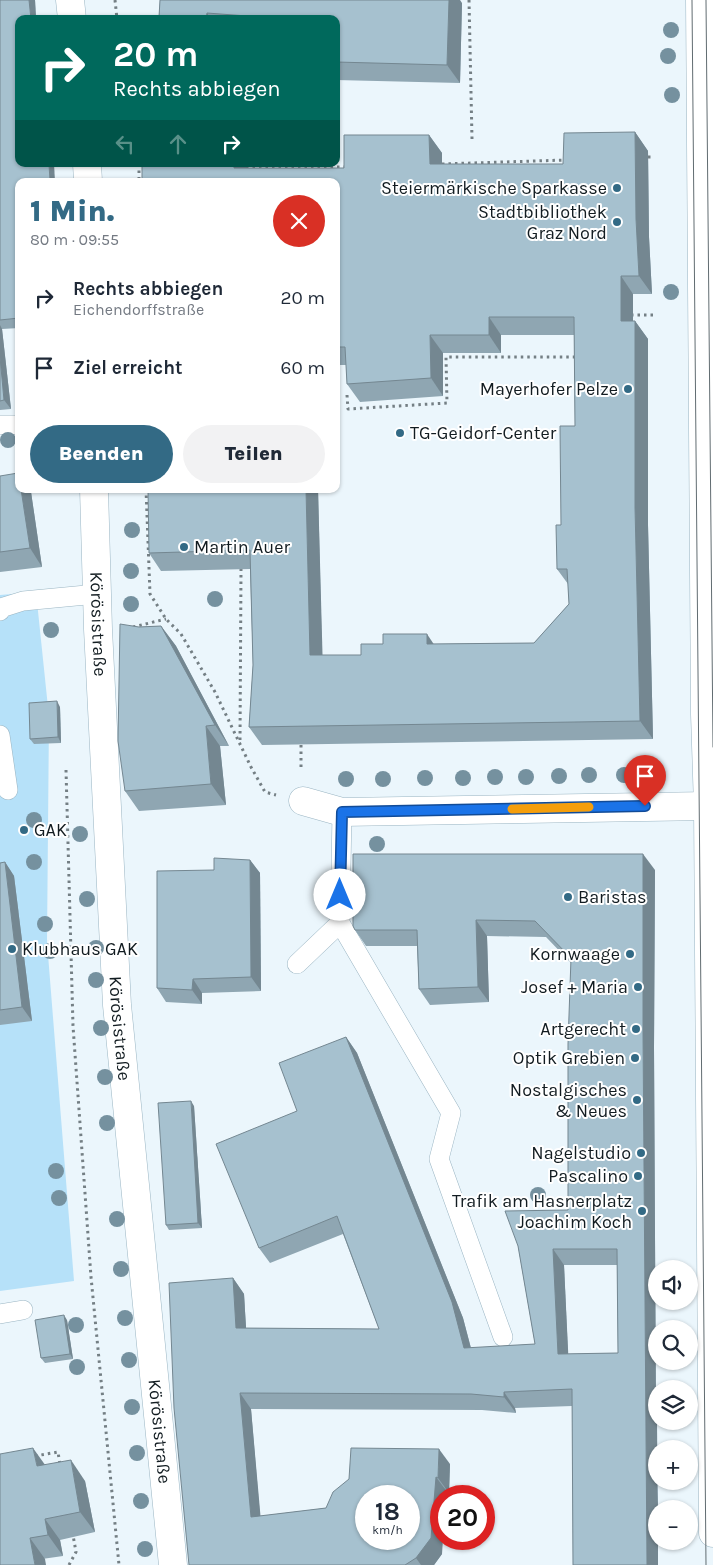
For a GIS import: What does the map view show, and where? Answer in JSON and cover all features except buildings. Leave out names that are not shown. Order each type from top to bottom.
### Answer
[{"type":"main road","points":[[70,0],[72,15]]},
{"type":"main road","points":[[700,0],[707,76],[708,806],[711,982],[713,1533]]},
{"type":"main road","name":"Körösistraße","points":[[94,493],[109,868],[117,1005],[173,1565]]},
{"type":"main road","points":[[303,801],[342,812],[708,806]]},
{"type":"lane","points":[[0,425],[15,425]]},
{"type":"lane","points":[[0,610],[23,601],[97,594]]},
{"type":"lane","points":[[0,735],[8,790]]},
{"type":"lane","points":[[342,812],[340,923],[451,1113],[439,1159],[503,1337]]},
{"type":"lane","points":[[297,964],[340,923]]},
{"type":"lane","points":[[0,1314],[22,1310]]},
{"type":"path","points":[[114,0],[116,15]]},
{"type":"path","points":[[469,0],[472,139]]},
{"type":"path","points":[[648,158],[654,157]]},
{"type":"path","points":[[442,164],[567,160]]},
{"type":"path","points":[[246,167],[357,167]]},
{"type":"path","points":[[629,315],[655,315]]},
{"type":"path","points":[[347,395],[348,409],[447,403],[446,358],[582,356]]},
{"type":"path","points":[[146,493],[150,594],[166,619],[181,634],[215,692],[266,792],[303,801]]},
{"type":"path","points":[[240,744],[241,569]]},
{"type":"path","points":[[126,627],[166,619]]},
{"type":"path","points":[[301,744],[301,767]]},
{"type":"path","points":[[66,770],[72,1026],[91,1277],[119,1565]]},
{"type":"path","points":[[34,1456],[58,1452],[61,1470]]},
{"type":"path","points":[[69,1565],[76,1552],[73,1534]]},
{"type":"shaded area","name":"GAK","points":[[36,592],[49,717],[47,942],[74,1281],[0,1291],[0,595]]},
{"type":"tram line","points":[[692,0],[706,1565]]},
{"type":"tram line","points":[[706,0],[713,747]]},
{"type":"slow traffic","points":[[512,809],[589,807]]},
{"type":"place","name":"Steiermärkische Sparkasse","points":[[617,188]]},
{"type":"place","name":"Stadtbibliothek Graz Nord","points":[[617,222]]},
{"type":"place","name":"Mayerhofer Pelze","points":[[628,389]]},
{"type":"place","name":"TG-Geidorf-Center","points":[[400,433]]},
{"type":"place","name":"Martin Auer","points":[[184,547]]},
{"type":"place","name":"GAK","points":[[24,830]]},
{"type":"place","name":"Baristas","points":[[568,897]]},
{"type":"place","name":"Klubhaus GAK","points":[[12,949]]},
{"type":"place","name":"Kornwaage","points":[[630,954]]},
{"type":"place","name":"Josef + Maria","points":[[638,987]]},
{"type":"place","name":"Artgerecht","points":[[636,1029]]},
{"type":"place","name":"Optik Grebien","points":[[635,1058]]},
{"type":"place","name":"Nostalgisches & Neues","points":[[637,1100]]},
{"type":"place","name":"Nagelstudio","points":[[641,1153]]},
{"type":"place","name":"Pascalino","points":[[638,1176]]},
{"type":"place","name":"Trafik am Hasnerplatz Joachim Koch","points":[[642,1211]]},
{"type":"route","points":[[340,895],[342,812],[645,806]]}]
